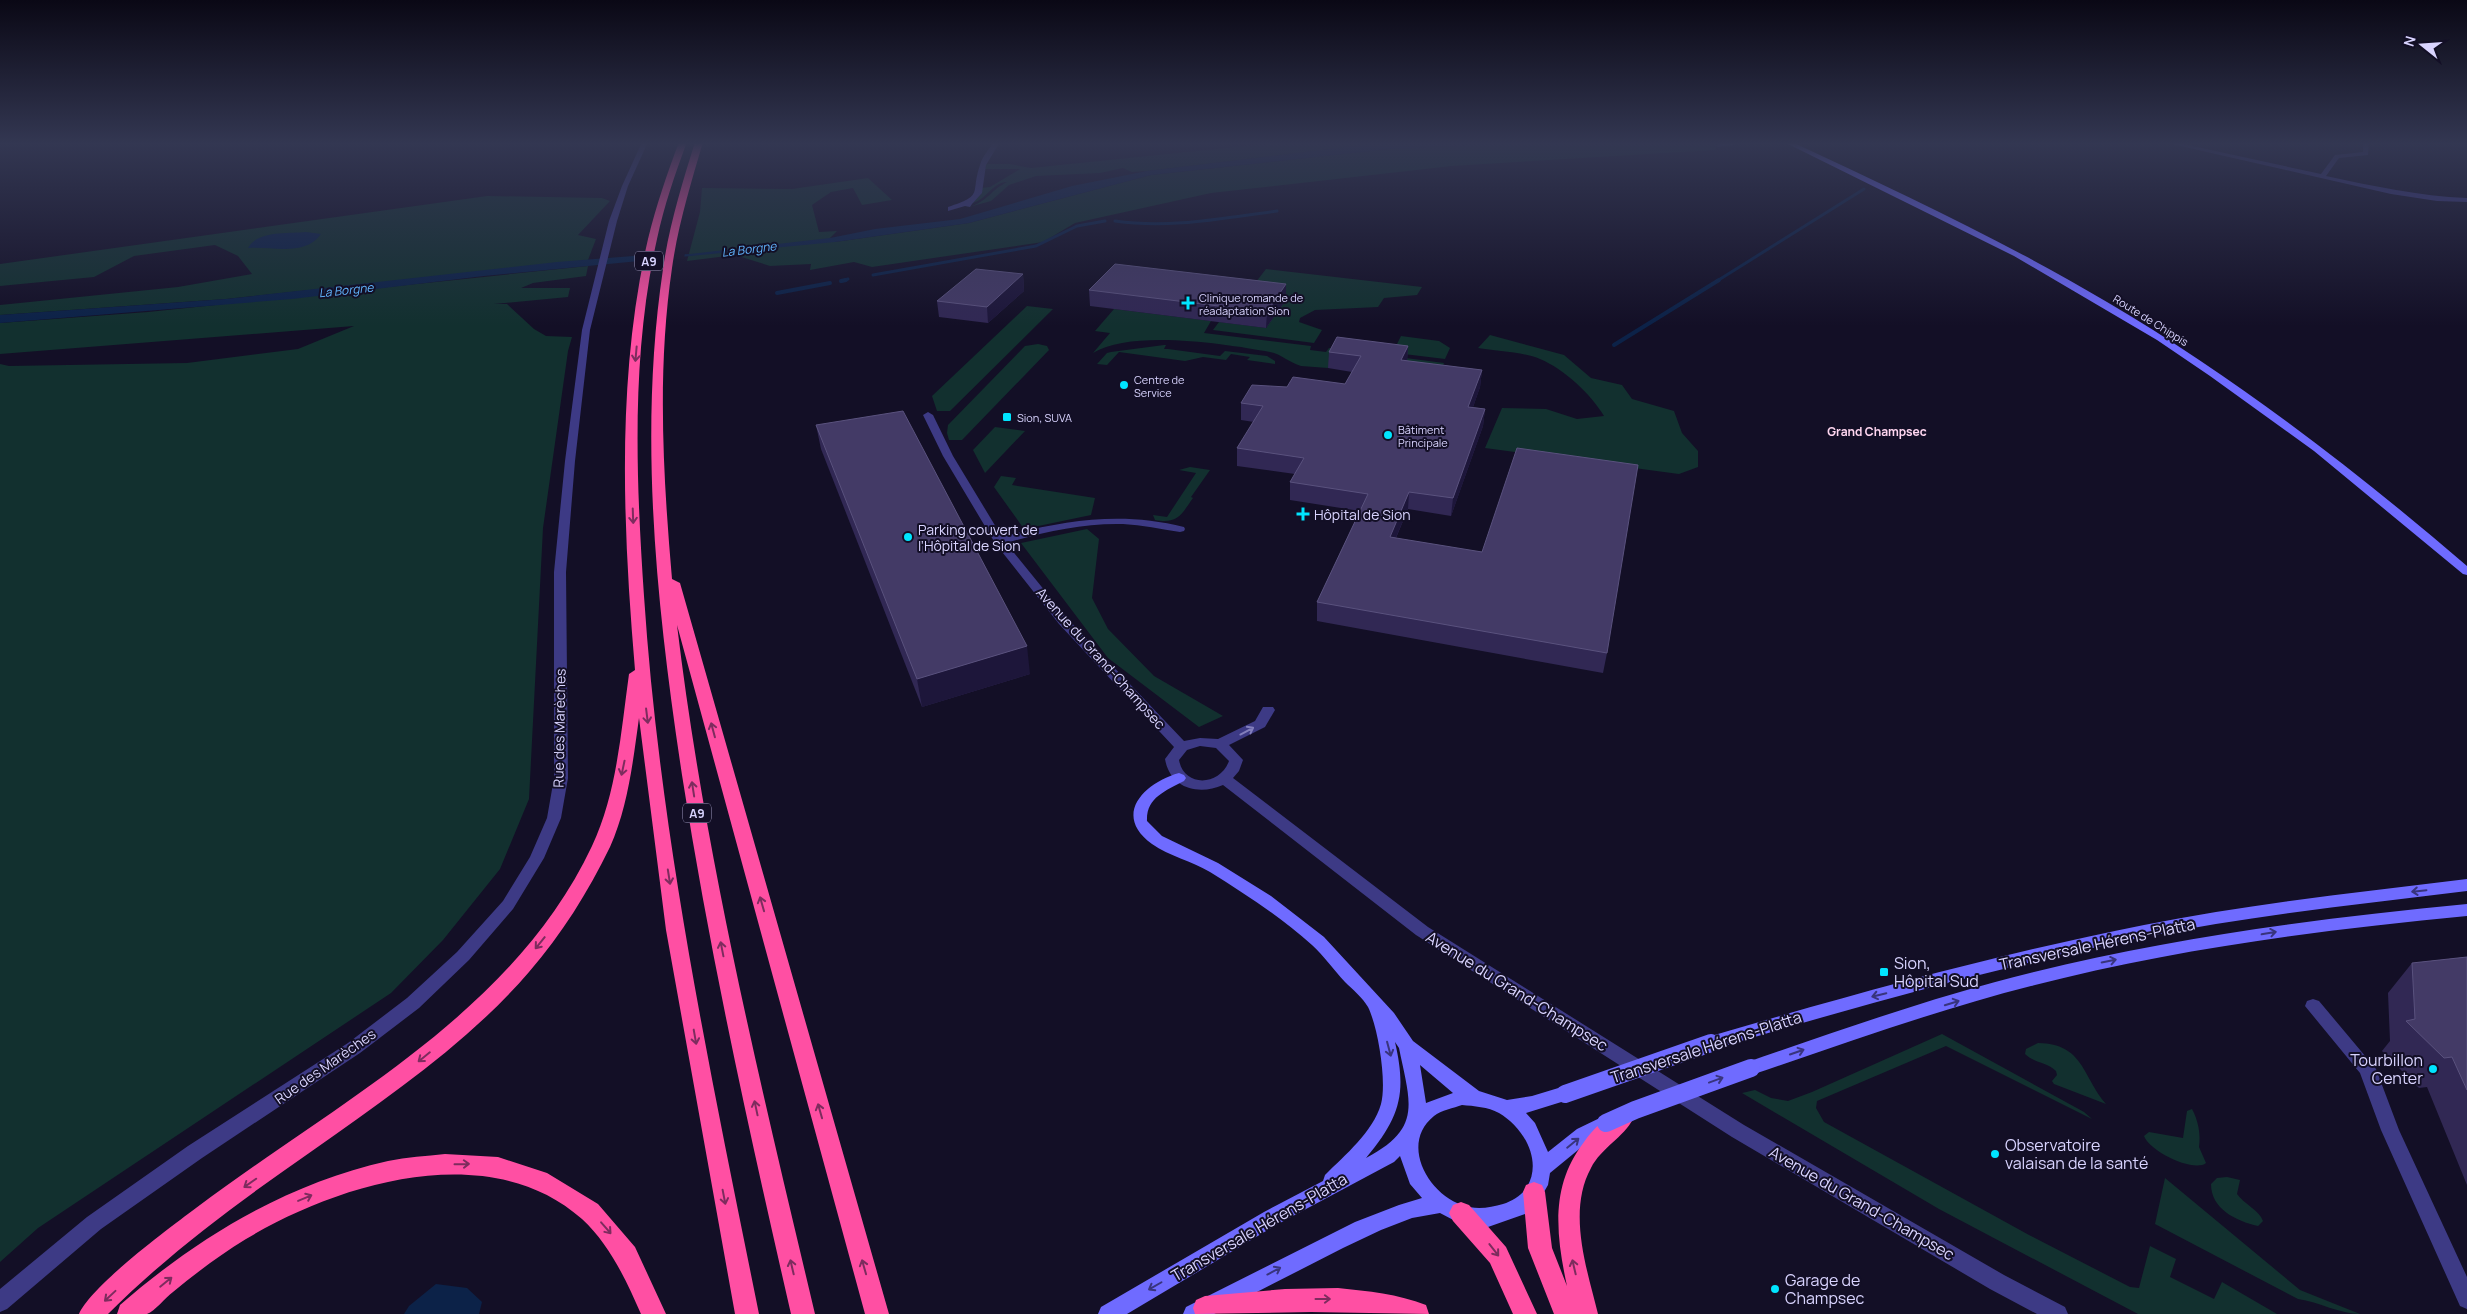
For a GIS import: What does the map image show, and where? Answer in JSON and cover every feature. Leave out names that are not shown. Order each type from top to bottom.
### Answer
[{"type":"highway","name":"A9","points":[[663,203],[658,217],[642,305],[633,405],[632,485],[640,650],[661,830],[675,921],[720,1174],[748,1314]]},
{"type":"highway","name":"A9","points":[[681,203],[662,303],[657,412],[662,544],[680,711],[711,896],[737,1026],[803,1314]]},
{"type":"highway","points":[[662,544],[877,1314]]},
{"type":"highway","points":[[91,1314],[176,1237],[384,1087],[440,1044],[486,1003],[536,948],[581,887],[602,844],[615,802],[626,754],[640,650]]},
{"type":"highway","points":[[1586,1314],[1569,1241],[1568,1206],[1581,1164],[1594,1142],[1608,1125],[1635,1110]]},
{"type":"highway","points":[[129,1314],[168,1280],[212,1249],[276,1211],[304,1198],[348,1181],[392,1170],[430,1165],[473,1163],[534,1176],[569,1194],[589,1209],[606,1227],[632,1264],[643,1282],[654,1314]]},
{"type":"highway","points":[[1534,1192],[1540,1248],[1566,1314]]},
{"type":"highway","points":[[1461,1214],[1498,1255],[1525,1314]]},
{"type":"highway","points":[[1199,1311],[1262,1302],[1336,1299],[1383,1306],[1417,1314]]},
{"type":"main road","name":"Route de Chippis","points":[[1913,203],[1997,244],[2081,290],[2150,332],[2241,392],[2316,447],[2467,572]]},
{"type":"main road","points":[[1179,778],[1149,795],[1141,804],[1139,817],[1144,829],[1157,840],[1213,867],[1266,900],[1318,941],[1388,1018],[1407,1046],[1474,1098]]},
{"type":"main road","name":"Transversale Hérens-Platta","points":[[1506,1108],[1532,1104],[1565,1094],[1711,1043],[1838,1005],[2137,933],[2294,906],[2467,886]]},
{"type":"main road","name":"Transversale Hérens-Platta","points":[[1635,1110],[1751,1068],[1979,994],[2094,964],[2312,926],[2467,910]]},
{"type":"main road","points":[[1323,1190],[1366,1146],[1376,1133],[1385,1119],[1394,1091],[1393,1065],[1374,1003]]},
{"type":"main road","points":[[1407,1046],[1417,1095],[1412,1130],[1407,1148],[1412,1171],[1418,1183],[1440,1204],[1461,1214],[1481,1217],[1508,1212],[1518,1207],[1534,1192],[1542,1168],[1540,1154],[1533,1134],[1524,1122],[1506,1108],[1474,1098],[1462,1097],[1440,1102],[1424,1111],[1412,1130]]},
{"type":"main road","points":[[1542,1168],[1584,1135],[1608,1125]]},
{"type":"main road","name":"Transversale Hérens-Platta","points":[[1108,1314],[1271,1218],[1387,1156],[1412,1130]]},
{"type":"main road","points":[[1199,1311],[1291,1262],[1385,1218],[1409,1209],[1440,1204]]},
{"type":"street","name":"Rue des Marèches","points":[[0,1302],[94,1223],[187,1157],[354,1048],[413,1003],[463,956],[508,905],[537,858],[554,818],[561,778],[560,572],[570,461],[586,330],[594,293],[619,203]]},
{"type":"street","points":[[951,209],[970,203]]},
{"type":"street","name":"Avenue du Grand-Champsec","points":[[928,415],[948,456],[998,541],[1063,621],[1182,747]]},
{"type":"street","points":[[998,541],[1058,526],[1098,522],[1124,521],[1180,529]]},
{"type":"street","points":[[1220,744],[1236,760],[1232,773],[1226,779],[1207,784],[1196,784],[1179,778],[1174,772],[1172,759],[1182,747],[1200,742],[1220,744],[1260,724],[1268,710]]},
{"type":"street","name":"Avenue du Grand-Champsec","points":[[1226,779],[1422,931],[1738,1131],[1997,1282],[2058,1314]]},
{"type":"street","points":[[2313,1006],[2368,1068],[2390,1130],[2467,1299]]},
{"type":"green space","points":[[435,203],[608,203],[578,235],[596,239],[588,260],[226,299],[0,315],[0,305],[178,287],[252,274],[238,256],[215,245],[134,256],[94,277],[0,286],[0,264]]},
{"type":"green space","points":[[701,203],[814,203],[812,205],[819,232],[837,231],[830,238],[835,242],[969,223],[1044,203],[1164,203],[1075,223],[1043,242],[872,267],[854,262],[810,270],[811,264],[770,266],[735,255],[687,261]]},
{"type":"green space","points":[[588,266],[586,276],[533,283],[521,288],[570,288],[568,297],[494,304],[507,304],[534,329],[546,336],[572,337],[568,351],[543,528],[529,799],[500,869],[443,940],[391,993],[38,1228],[0,1262],[0,364],[9,366],[187,363],[298,349],[354,326],[0,354],[0,323],[148,312]]},
{"type":"green space","points":[[1266,269],[1422,287],[1417,295],[1384,298],[1378,307],[1315,310],[1300,318],[1299,322],[1322,330],[1314,343],[1213,330],[1219,322],[1267,328],[1245,296]]},
{"type":"green space","points":[[1027,306],[1053,309],[950,411],[937,411],[932,396]]},
{"type":"green space","points":[[1114,309],[1211,321],[1204,333],[1311,346],[1310,350],[1326,352],[1329,348],[1444,363],[1438,380],[1337,353],[1328,368],[1301,366],[1270,352],[1230,345],[1180,340],[1131,342],[1110,346],[1093,353],[1110,333],[1095,331]]},
{"type":"green space","points":[[1490,335],[1564,355],[1591,378],[1622,385],[1632,399],[1674,411],[1682,433],[1698,451],[1698,467],[1679,474],[1485,448],[1502,408],[1546,409],[1577,419],[1604,416],[1592,399],[1576,383],[1549,363],[1526,355],[1478,348]]},
{"type":"green space","points":[[1401,336],[1439,341],[1450,348],[1445,359],[1338,346],[1394,350]]},
{"type":"green space","points":[[1038,344],[1047,346],[1049,350],[962,440],[949,440],[947,433],[948,425],[1025,346]]},
{"type":"green space","points":[[1166,345],[1164,349],[1220,356],[1225,351],[1267,356],[1275,361],[1275,364],[1247,360],[1250,357],[1231,354],[1226,360],[1203,357],[1185,361],[1119,352],[1107,365],[1097,364],[1107,353]]},
{"type":"green space","points":[[995,427],[1025,431],[985,473],[973,450]]},
{"type":"green space","points":[[1190,467],[1210,470],[1191,497],[1193,498],[1178,517],[1169,521],[1155,520],[1153,515],[1167,517],[1196,473],[1179,470]]},
{"type":"green space","points":[[1001,476],[1016,478],[1012,485],[1095,498],[1091,515],[1024,529],[994,487]]},
{"type":"green space","points":[[1087,529],[1099,539],[1092,598],[1108,629],[1154,676],[1223,716],[1199,727],[1108,658],[1021,543]]},
{"type":"green space","points":[[1942,1034],[2084,1112],[2092,1119],[1946,1046],[1817,1101],[1816,1108],[1824,1122],[2029,1235],[2130,1287],[2139,1288],[2150,1246],[2176,1259],[2170,1277],[2214,1299],[2222,1282],[2277,1314],[2138,1314],[1939,1209],[1742,1093],[1755,1090],[1771,1098],[1788,1101]]},
{"type":"green space","points":[[2038,1043],[2065,1049],[2073,1055],[2106,1104],[2054,1084],[2052,1081],[2057,1075],[2056,1071],[2025,1054],[2026,1049]]},
{"type":"green space","points":[[2192,1109],[2200,1137],[2199,1147],[2206,1163],[2200,1165],[2182,1163],[2172,1159],[2154,1148],[2144,1136],[2149,1132],[2183,1138],[2187,1111]]},
{"type":"green space","points":[[2227,1177],[2240,1180],[2237,1194],[2261,1217],[2263,1221],[2258,1226],[2233,1217],[2220,1207],[2215,1200],[2211,1184],[2217,1178]]},
{"type":"green space","points":[[2165,1178],[2300,1290],[2360,1314],[2345,1312],[2298,1299],[2155,1224]]},
{"type":"water","name":"La Borgne","points":[[1013,203],[1044,203],[969,223],[835,242],[484,276],[292,299],[0,323],[0,315],[226,299],[557,262],[690,254],[830,238],[875,229],[960,219]]},
{"type":"water","points":[[306,232],[321,234],[306,246],[297,248],[248,248],[259,238],[266,236]]},
{"type":"water","points":[[436,1284],[467,1288],[482,1302],[479,1314],[404,1314],[409,1306]]},
{"type":"pier","points":[[685,252],[684,259],[634,264],[636,253]]},
{"type":"building","points":[[1115,264],[1286,284],[1267,312],[1089,290]]},
{"type":"building","points":[[976,269],[1023,274],[987,307],[937,301]]},
{"type":"building","points":[[1337,337],[1408,346],[1401,360],[1482,370],[1468,407],[1485,409],[1453,498],[1409,492],[1390,537],[1482,552],[1517,448],[1638,465],[1607,653],[1317,602],[1368,494],[1290,482],[1304,458],[1237,448],[1263,406],[1241,403],[1252,385],[1287,387],[1293,377],[1345,384],[1361,356],[1329,352]]},
{"type":"building","name":"Parking couvert de l’Hôpital de Sion","points":[[903,411],[1027,646],[917,679],[816,425]]},
{"type":"building","points":[[2467,957],[2467,1090],[2452,1057],[2444,1058],[2406,1021],[2415,1019],[2412,963]]},
{"type":"waterway","points":[[1717,281],[1841,203]]},
{"type":"waterway","points":[[1115,221],[1156,224],[1176,223],[1277,211]]},
{"type":"waterway","points":[[873,275],[1036,246],[1077,226],[1105,221]]},
{"type":"waterway","points":[[844,280],[848,279]]},
{"type":"waterway","points":[[1614,345],[1719,280]]},
{"type":"waterway","points":[[777,293],[830,283]]},
{"type":"place","name":"Clinique romande de réadaptation Sion","points":[[1188,303]]},
{"type":"place","name":"Centre de Service","points":[[1124,385]]},
{"type":"place","name":"Sion, SUVA","points":[[1007,417]]},
{"type":"place","name":"Bâtiment Principale","points":[[1388,435]]},
{"type":"place","name":"Hôpital de Sion","points":[[1303,514]]},
{"type":"place","name":"Parking couvert de l’Hôpital de Sion","points":[[908,537]]},
{"type":"place","name":"Sion, Hôpital Sud","points":[[1884,972]]},
{"type":"place","name":"Tourbillon Center","points":[[2433,1069]]},
{"type":"place","name":"Observatoire valaisan de la santé","points":[[1995,1154]]},
{"type":"place","name":"Garage de Champsec","points":[[1775,1289]]},
{"type":"district","name":"Grand Champsec","points":[[1877,431]]}]
